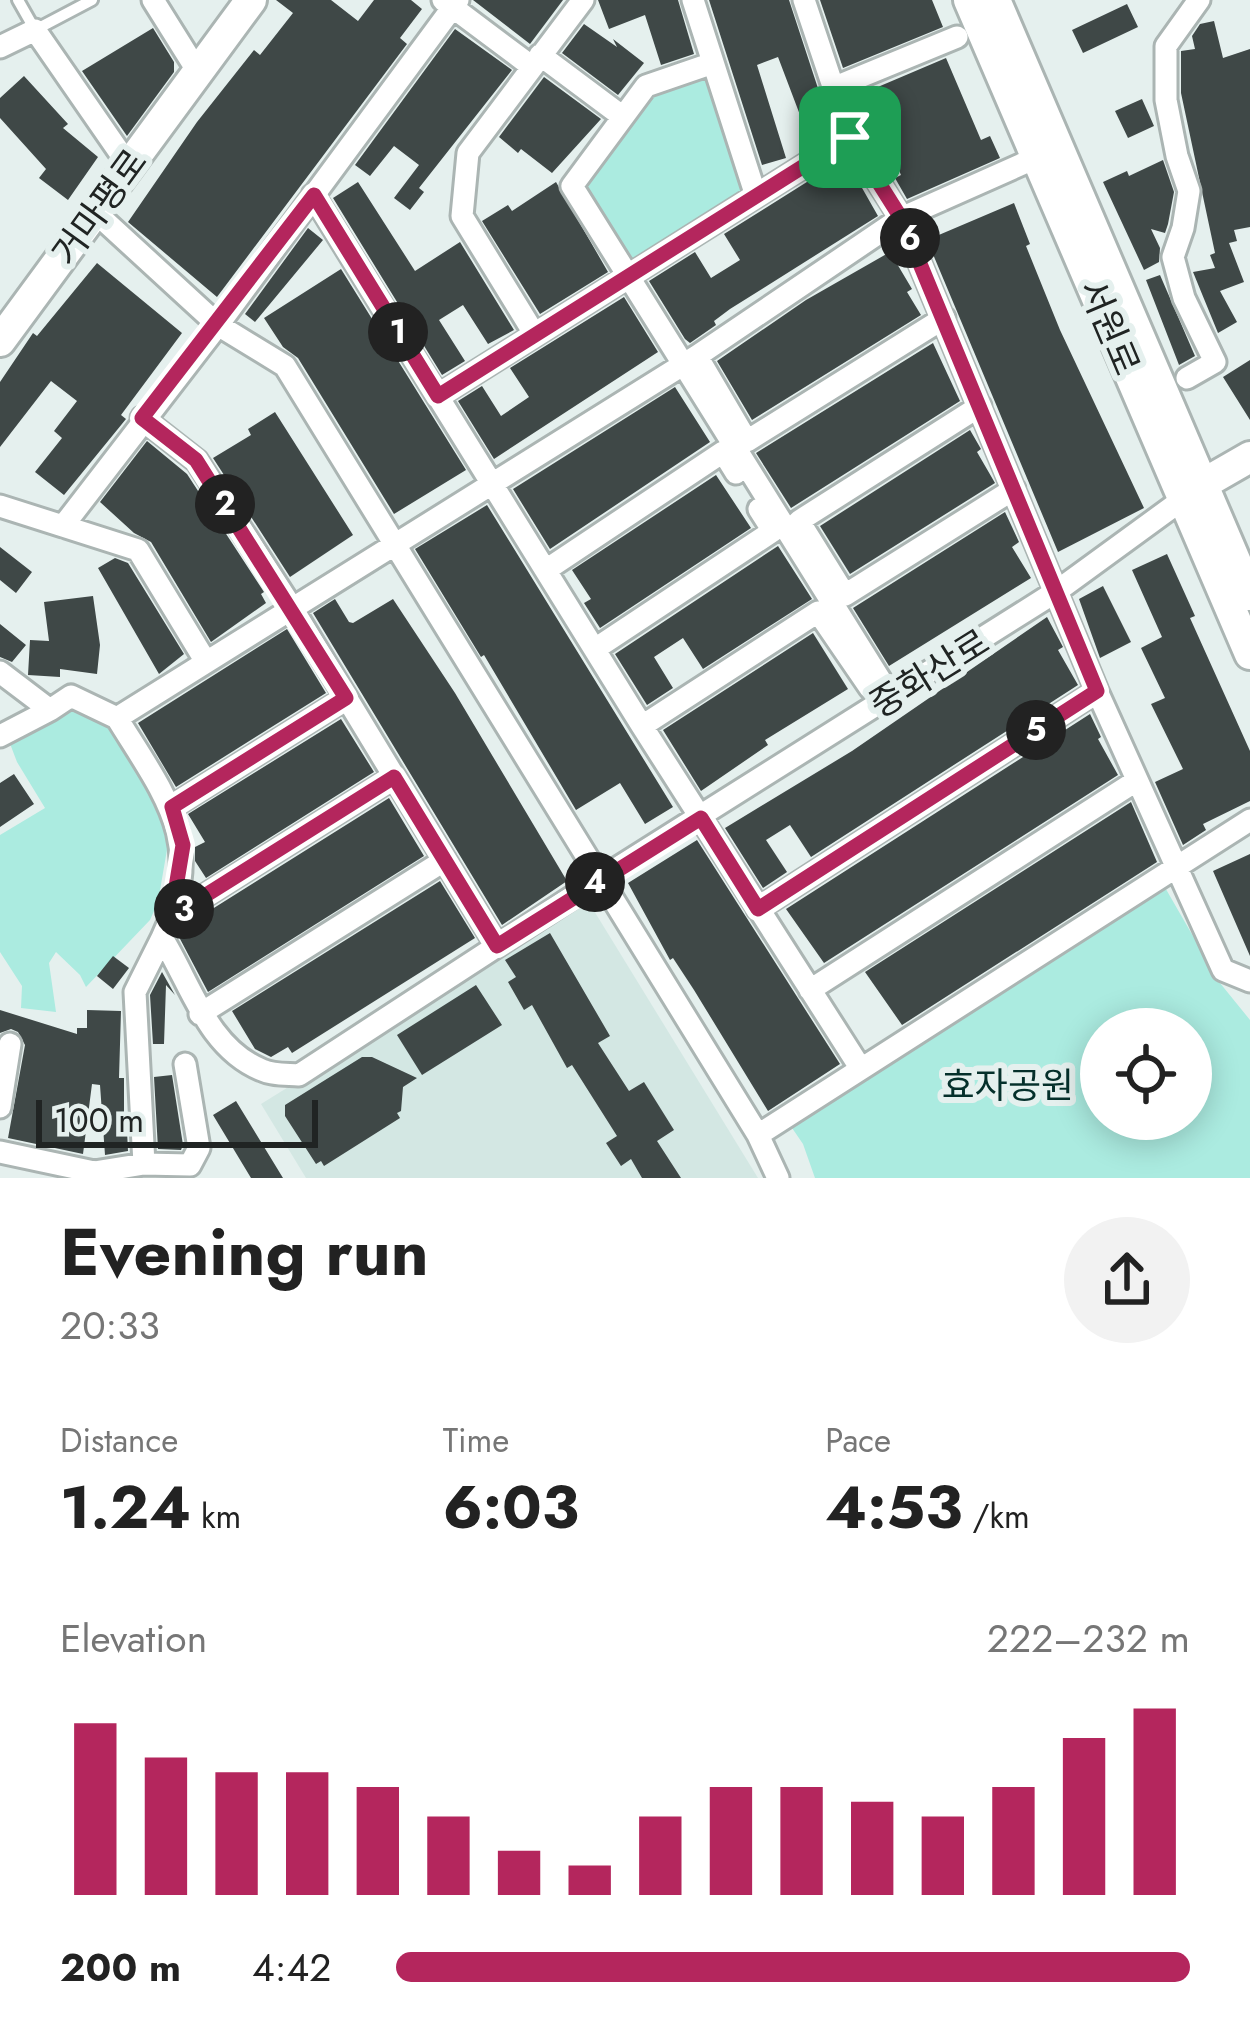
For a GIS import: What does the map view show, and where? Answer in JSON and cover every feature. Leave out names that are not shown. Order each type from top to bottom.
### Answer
[{"type":"street","points":[[154,0],[198,72]]},
{"type":"street","name":"거마평로","points":[[0,341],[251,0]]},
{"type":"street","points":[[535,335],[462,216],[468,153],[583,0]]},
{"type":"street","points":[[692,0],[756,196]]},
{"type":"street","points":[[804,0],[850,137],[901,218],[1199,925],[1223,970],[1250,981]]},
{"type":"street","name":"서원로","points":[[969,0],[1048,153],[1194,491],[1250,654]]},
{"type":"street","name":"서원로","points":[[995,0],[1048,153]]},
{"type":"street","name":"서원로","points":[[1187,378],[1215,362],[1184,298],[1173,257],[1184,228],[1189,190],[1166,100],[1166,46],[1199,0]]},
{"type":"street","points":[[63,526],[218,325],[451,2],[623,117]]},
{"type":"street","points":[[0,47],[35,30],[129,166]]},
{"type":"street","points":[[832,88],[957,37]]},
{"type":"street","points":[[713,63],[646,86],[572,186],[886,700]]},
{"type":"street","points":[[438,396],[850,137]]},
{"type":"street","points":[[117,718],[697,356],[901,218],[1048,153]]},
{"type":"street","points":[[314,195],[860,1069]]},
{"type":"street","points":[[96,213],[218,325],[285,366],[758,1135],[778,1178]]},
{"type":"street","points":[[697,356],[747,441],[944,318]]},
{"type":"street","points":[[980,406],[799,520],[845,595],[1014,488]]},
{"type":"street","points":[[142,418],[196,460],[292,608],[497,946]]},
{"type":"street","points":[[546,570],[723,452],[773,531],[595,650]]},
{"type":"street","name":"중화산로","points":[[200,1014],[236,1053],[263,1071],[299,1075],[1057,591],[1194,491],[1250,457]]},
{"type":"street","name":"서원로","points":[[1194,491],[1250,595]]},
{"type":"street","points":[[0,506],[138,550],[206,662]]},
{"type":"street","points":[[642,726],[818,612],[886,700]]},
{"type":"street","points":[[0,672],[50,710]]},
{"type":"street","points":[[758,909],[1097,691]]},
{"type":"street","points":[[0,736],[71,696],[117,718],[172,807],[183,845],[166,927],[135,992],[144,1164]]},
{"type":"street","points":[[172,807],[346,698]]},
{"type":"street","points":[[166,927],[394,777]]},
{"type":"street","points":[[810,990],[1136,781]]},
{"type":"street","points":[[758,1135],[1250,820]]},
{"type":"street","points":[[166,927],[200,1014],[445,860]]},
{"type":"street","points":[[0,1107],[10,1044]]},
{"type":"street","points":[[0,1152],[42,1170],[94,1175],[144,1164],[190,1165],[199,1148],[184,1064]]},
{"type":"lane","points":[[17,0],[35,30],[92,0]]},
{"type":"shaded area","points":[[588,901],[758,1178],[306,1178],[261,1104]]},
{"type":"green space","points":[[713,63],[756,196],[629,277],[572,186],[646,86]]},
{"type":"green space","points":[[69,705],[110,725],[159,804],[169,838],[158,902],[150,920],[86,987],[56,952],[49,963],[56,1012],[21,1008],[22,986],[0,952],[0,835],[45,808],[9,741]]},
{"type":"green space","name":"효자공원","points":[[1163,884],[1220,983],[1250,1020],[1250,1178],[815,1178],[803,1144],[790,1125]]},
{"type":"building","points":[[276,0],[331,0],[358,21],[374,0],[411,0],[422,9],[400,38],[407,44],[217,297],[128,222],[197,122],[254,50],[260,55],[293,13]]},
{"type":"building","points":[[473,0],[563,0],[530,44]]},
{"type":"building","points":[[598,0],[678,0],[694,54],[661,65],[645,15],[609,29]]},
{"type":"building","points":[[709,0],[789,0],[832,131],[811,144],[778,57],[757,65],[786,158],[762,165]]},
{"type":"building","points":[[820,0],[932,0],[943,27],[843,68]]},
{"type":"building","points":[[1127,4],[1138,27],[1083,53],[1072,30]]},
{"type":"building","points":[[1214,21],[1223,58],[1250,49],[1250,227],[1234,230],[1237,241],[1229,243],[1244,282],[1220,291],[1237,322],[1218,333],[1193,272],[1215,268],[1210,255],[1215,253],[1181,93],[1181,51],[1195,49],[1192,36],[1200,24]]},
{"type":"building","points":[[584,24],[644,63],[618,95],[562,53]]},
{"type":"building","points":[[153,28],[174,62],[174,72],[127,136],[82,71]]},
{"type":"building","points":[[455,29],[512,70],[419,188],[424,192],[410,210],[394,198],[419,165],[394,146],[370,176],[355,165]]},
{"type":"building","points":[[946,58],[981,140],[990,136],[1000,158],[907,199],[895,178],[901,175],[866,92]]},
{"type":"building","points":[[24,76],[68,124],[63,128],[98,157],[68,200],[39,178],[46,169],[0,118],[0,98]]},
{"type":"building","points":[[544,77],[601,119],[552,173],[499,137]]},
{"type":"building","points":[[1142,99],[1154,126],[1128,138],[1115,111]]},
{"type":"building","points":[[845,158],[878,216],[730,309],[690,343],[685,339],[649,281],[695,252],[711,278],[740,260],[724,234]]},
{"type":"building","points":[[1163,160],[1174,192],[1165,233],[1151,229],[1160,248],[1159,262],[1144,270],[1103,182]]},
{"type":"building","points":[[358,182],[415,271],[460,242],[514,330],[488,344],[463,305],[439,320],[465,361],[442,375],[333,198]]},
{"type":"building","points":[[556,182],[608,272],[540,314],[482,221],[508,205],[512,211]]},
{"type":"building","points":[[1014,203],[1060,330],[1144,508],[1058,552],[927,240]]},
{"type":"building","points":[[308,228],[323,240],[255,322],[245,314]]},
{"type":"building","points":[[890,252],[921,315],[752,420],[717,361],[806,300]]},
{"type":"building","points":[[97,263],[182,333],[121,415],[126,419],[64,495],[35,472],[62,438],[54,431],[77,401],[51,381],[0,447],[0,382],[33,333],[37,336]]},
{"type":"building","points":[[341,269],[466,470],[394,514],[298,358],[283,347],[264,318]]},
{"type":"building","points":[[1160,275],[1195,356],[1179,365],[1146,280]]},
{"type":"building","points":[[624,297],[658,352],[494,459],[458,401],[482,386],[501,416],[529,397],[510,368]]},
{"type":"building","points":[[933,343],[960,401],[791,508],[756,453]]},
{"type":"building","points":[[1250,360],[1250,420],[1223,377]]},
{"type":"building","points":[[675,387],[710,442],[550,549],[513,489]]},
{"type":"building","points":[[275,412],[353,535],[290,577],[213,458],[251,435],[248,429]]},
{"type":"building","points":[[970,430],[995,483],[850,574],[820,526]]},
{"type":"building","points":[[147,441],[187,474],[264,592],[266,603],[211,642],[151,542],[100,502]]},
{"type":"building","points":[[716,475],[751,528],[600,628],[584,603],[591,599],[572,570]]},
{"type":"building","points":[[487,505],[673,807],[645,824],[620,783],[576,810],[415,549]]},
{"type":"building","points":[[1005,512],[1019,542],[1012,547],[1031,578],[889,666],[853,608]]},
{"type":"building","points":[[778,546],[812,599],[703,669],[683,638],[654,657],[673,688],[647,705],[615,654]]},
{"type":"building","points":[[0,547],[32,572],[16,593],[0,580]]},
{"type":"building","points":[[1167,554],[1195,616],[1190,618],[1250,751],[1250,801],[1203,824],[1206,830],[1183,845],[1155,782],[1183,769],[1151,704],[1165,698],[1141,648],[1162,637],[1132,570]]},
{"type":"building","points":[[115,558],[128,563],[184,654],[159,674],[98,568]]},
{"type":"building","points":[[1103,586],[1131,642],[1100,658],[1079,599]]},
{"type":"building","points":[[93,596],[100,645],[97,674],[60,669],[60,677],[28,675],[30,640],[49,641],[44,602]]},
{"type":"building","points":[[335,599],[353,623],[393,599],[567,881],[502,925],[313,613]]},
{"type":"building","points":[[1047,617],[1063,647],[1058,650],[1078,685],[811,857],[790,825],[766,840],[787,872],[763,888],[725,828],[852,751]]},
{"type":"building","points":[[0,624],[26,645],[12,662],[0,657]]},
{"type":"building","points":[[287,629],[326,693],[176,787],[138,723]]},
{"type":"building","points":[[813,633],[848,689],[765,740],[768,745],[701,791],[663,730]]},
{"type":"building","points":[[1090,714],[1118,775],[824,963],[786,909]]},
{"type":"building","points":[[341,719],[374,772],[206,878],[195,861],[195,847],[205,842],[188,814]]},
{"type":"building","points":[[14,774],[34,804],[0,827],[0,783]]},
{"type":"building","points":[[389,798],[424,856],[208,992],[179,937],[182,928]]},
{"type":"building","points":[[1131,802],[1157,862],[902,1025],[865,972]]},
{"type":"building","points":[[697,840],[840,1064],[768,1111],[694,990],[670,960],[628,883]]},
{"type":"building","points":[[1250,854],[1250,956],[1213,871]]},
{"type":"building","points":[[440,881],[475,938],[292,1053],[288,1047],[271,1057],[255,1049],[232,1011]]},
{"type":"building","points":[[550,933],[610,1036],[598,1043],[629,1091],[644,1082],[674,1130],[657,1141],[681,1178],[642,1178],[631,1159],[621,1166],[606,1143],[617,1136],[572,1065],[567,1068],[532,1005],[524,1010],[508,982],[516,977],[505,960]]},
{"type":"building","points":[[113,956],[129,968],[113,989],[97,976]]},
{"type":"building","points":[[162,972],[175,995],[166,985],[164,1044],[153,1044],[150,995]]},
{"type":"building","points":[[476,985],[502,1025],[422,1075],[397,1035]]},
{"type":"building","points":[[0,1010],[77,1034],[77,1028],[87,1028],[87,1010],[121,1011],[119,1078],[124,1078],[128,1151],[105,1155],[100,1085],[92,1084],[83,1154],[8,1138],[25,1045],[18,1032],[0,1033]]},
{"type":"building","points":[[362,1057],[417,1078],[403,1087],[400,1118],[324,1166],[321,1161],[316,1164],[285,1116],[285,1105]]},
{"type":"building","points":[[172,1075],[181,1150],[158,1149],[154,1077]]},
{"type":"building","points":[[236,1101],[283,1178],[251,1178],[213,1115]]},
{"type":"route","points":[[850,137],[901,218],[1097,691],[758,909],[701,818],[497,946],[394,777],[171,917],[183,845],[172,807],[346,698],[196,460],[142,418],[314,195],[438,396],[850,137]]}]
